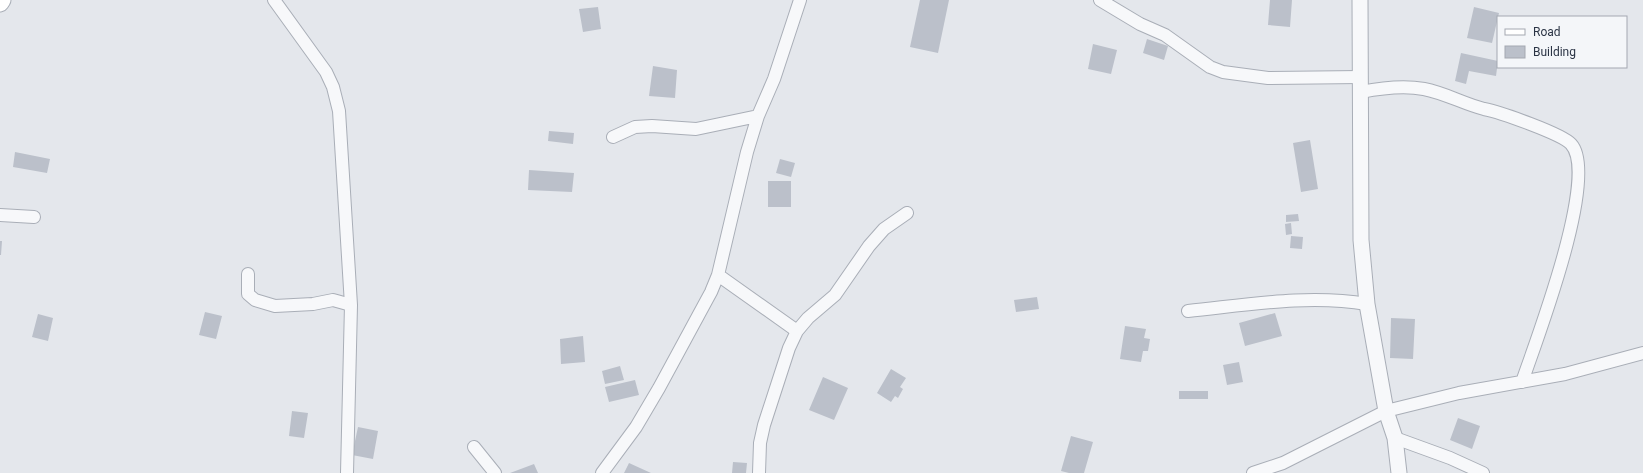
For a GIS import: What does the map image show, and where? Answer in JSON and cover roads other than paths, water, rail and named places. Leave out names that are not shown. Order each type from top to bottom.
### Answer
[{"type":"street","points":[[274,0],[326,72],[334,87],[338,111],[351,305],[347,473]]},
{"type":"street","points":[[602,473],[636,427],[711,292],[718,275],[747,152],[758,116],[774,79],[800,0]]},
{"type":"street","points":[[1100,0],[1140,24],[1165,35],[1210,67],[1223,72],[1268,78],[1361,77]]},
{"type":"street","points":[[1360,0],[1361,240],[1367,304],[1386,411],[1395,438],[1399,473]]},
{"type":"street","points":[[1361,92],[1380,88],[1402,87],[1424,89],[1473,106],[1497,112],[1561,137],[1571,144],[1577,156],[1577,199],[1564,258],[1522,382]]},
{"type":"street","points":[[613,137],[634,127],[652,126],[696,129],[758,116]]},
{"type":"street","points":[[759,473],[760,443],[764,425],[789,348],[797,330],[808,318],[835,295],[869,246],[884,229],[907,213]]},
{"type":"street","points":[[0,215],[34,217]]},
{"type":"street","points":[[248,274],[248,294],[255,300],[275,306],[314,304],[333,300],[351,305]]},
{"type":"street","points":[[718,275],[797,330]]},
{"type":"street","points":[[1188,311],[1280,301],[1321,299],[1344,300],[1367,304]]},
{"type":"street","points":[[1253,473],[1283,463],[1386,411],[1458,393],[1565,374],[1643,353]]},
{"type":"street","points":[[1395,438],[1450,458],[1483,473]]},
{"type":"street","points":[[474,447],[495,473]]}]
